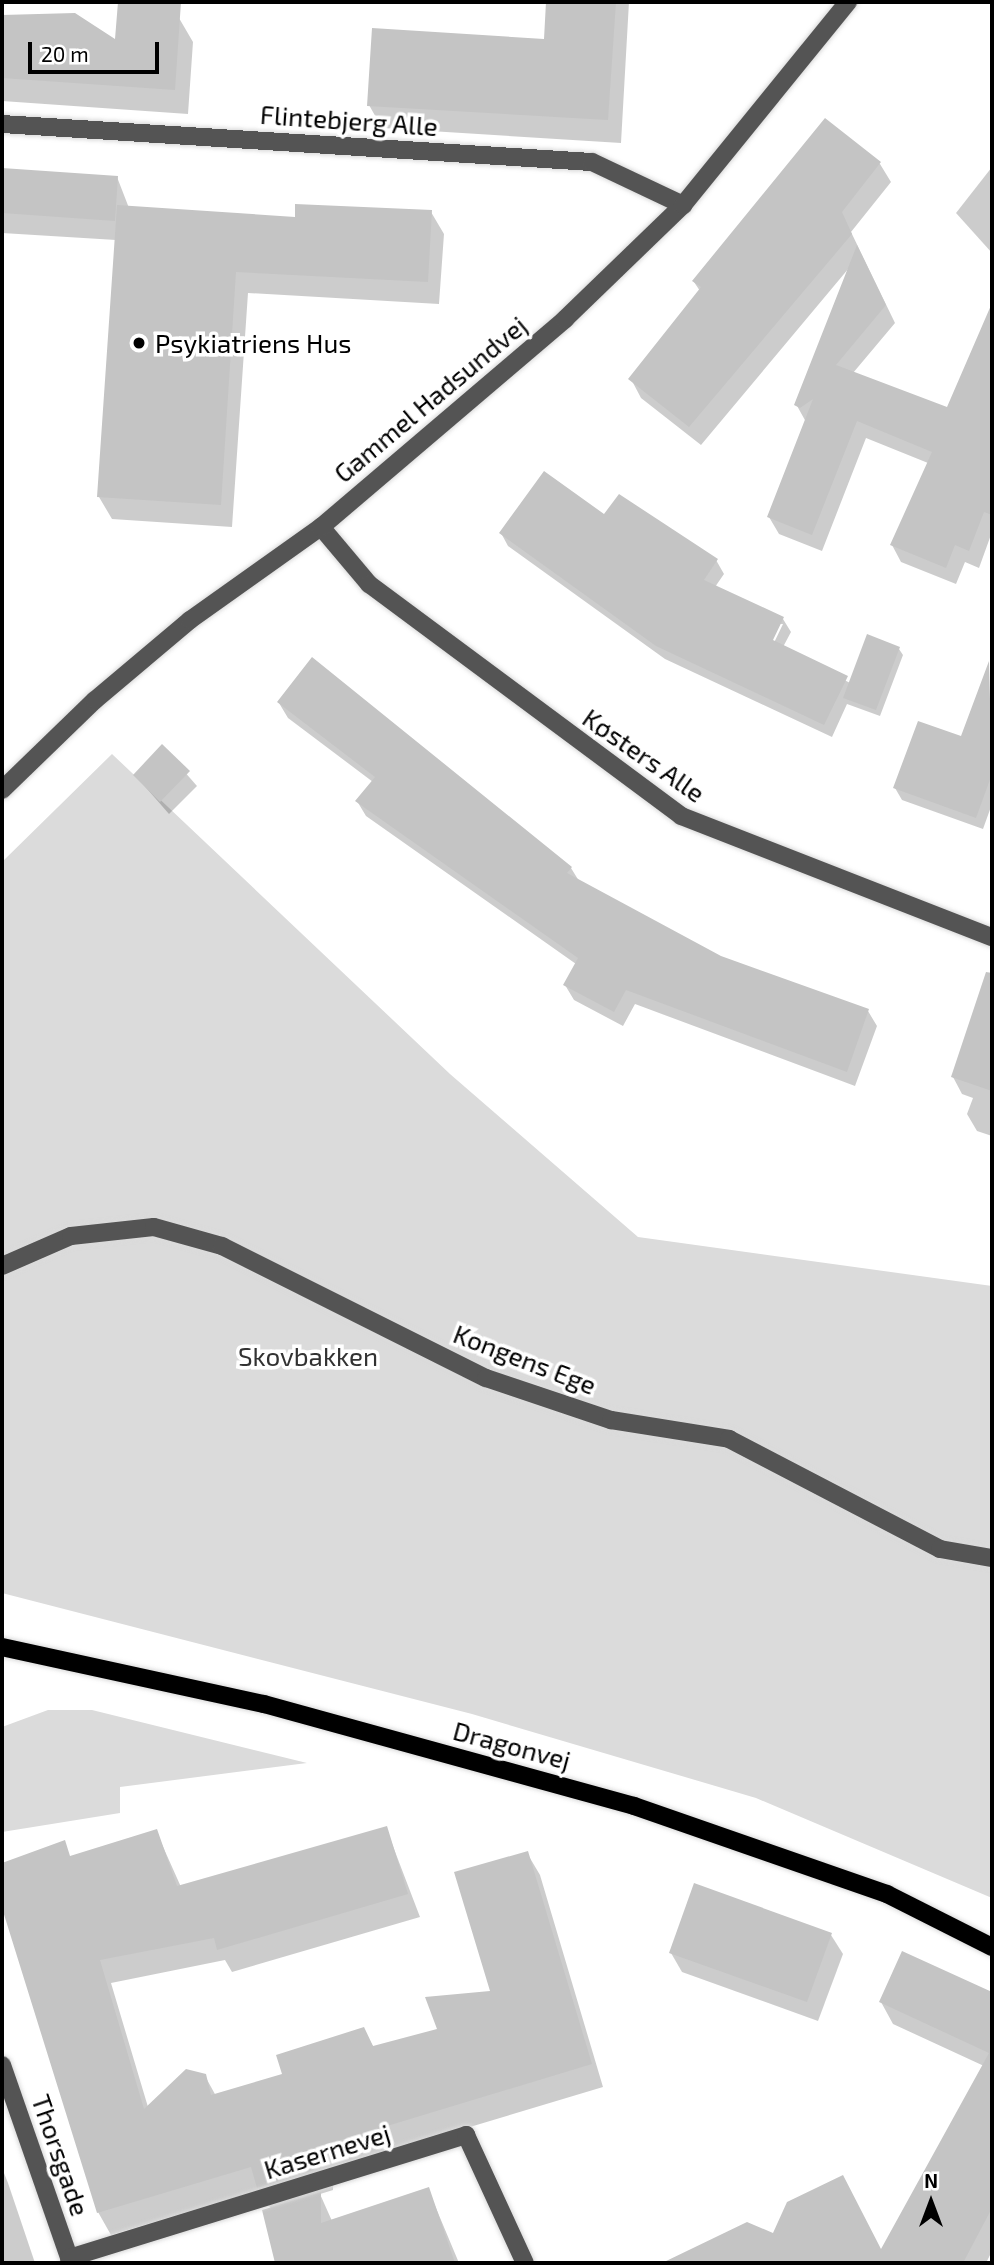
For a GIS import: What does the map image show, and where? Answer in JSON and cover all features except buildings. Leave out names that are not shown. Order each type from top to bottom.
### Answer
[{"type":"main road","name":"Dragonvej","points":[[2,1647],[264,1704],[634,1806],[887,1894],[992,1947]]},
{"type":"street","name":"Gammel Hadsundvej","points":[[2,790],[179,629],[321,527],[565,319],[683,205],[848,2]]},
{"type":"street","name":"Flintebjerg Alle","points":[[2,124],[592,162],[683,205]]},
{"type":"street","name":"Køsters Alle","points":[[321,527],[369,584],[681,816],[992,937]]},
{"type":"street","name":"Kongens Ege","points":[[2,1266],[71,1236],[154,1227],[222,1246],[486,1378],[611,1420],[729,1438],[940,1549],[992,1558]]},
{"type":"street","name":"Thorsgade","points":[[2,2064],[10,2111],[70,2261]]},
{"type":"street","name":"Kasernevej","points":[[70,2261],[466,2135],[525,2263]]},
{"type":"green space","name":"Skovbakken","points":[[112,754],[450,1074],[638,1237],[992,1286],[992,1898],[756,1798],[472,1714],[2,1593],[2,862]]},
{"type":"green space","points":[[48,1710],[92,1710],[307,1763],[120,1787],[120,1813],[2,1832],[2,1727]]},
{"type":"place","name":"Psykiatriens Hus","points":[[139,343]]}]
